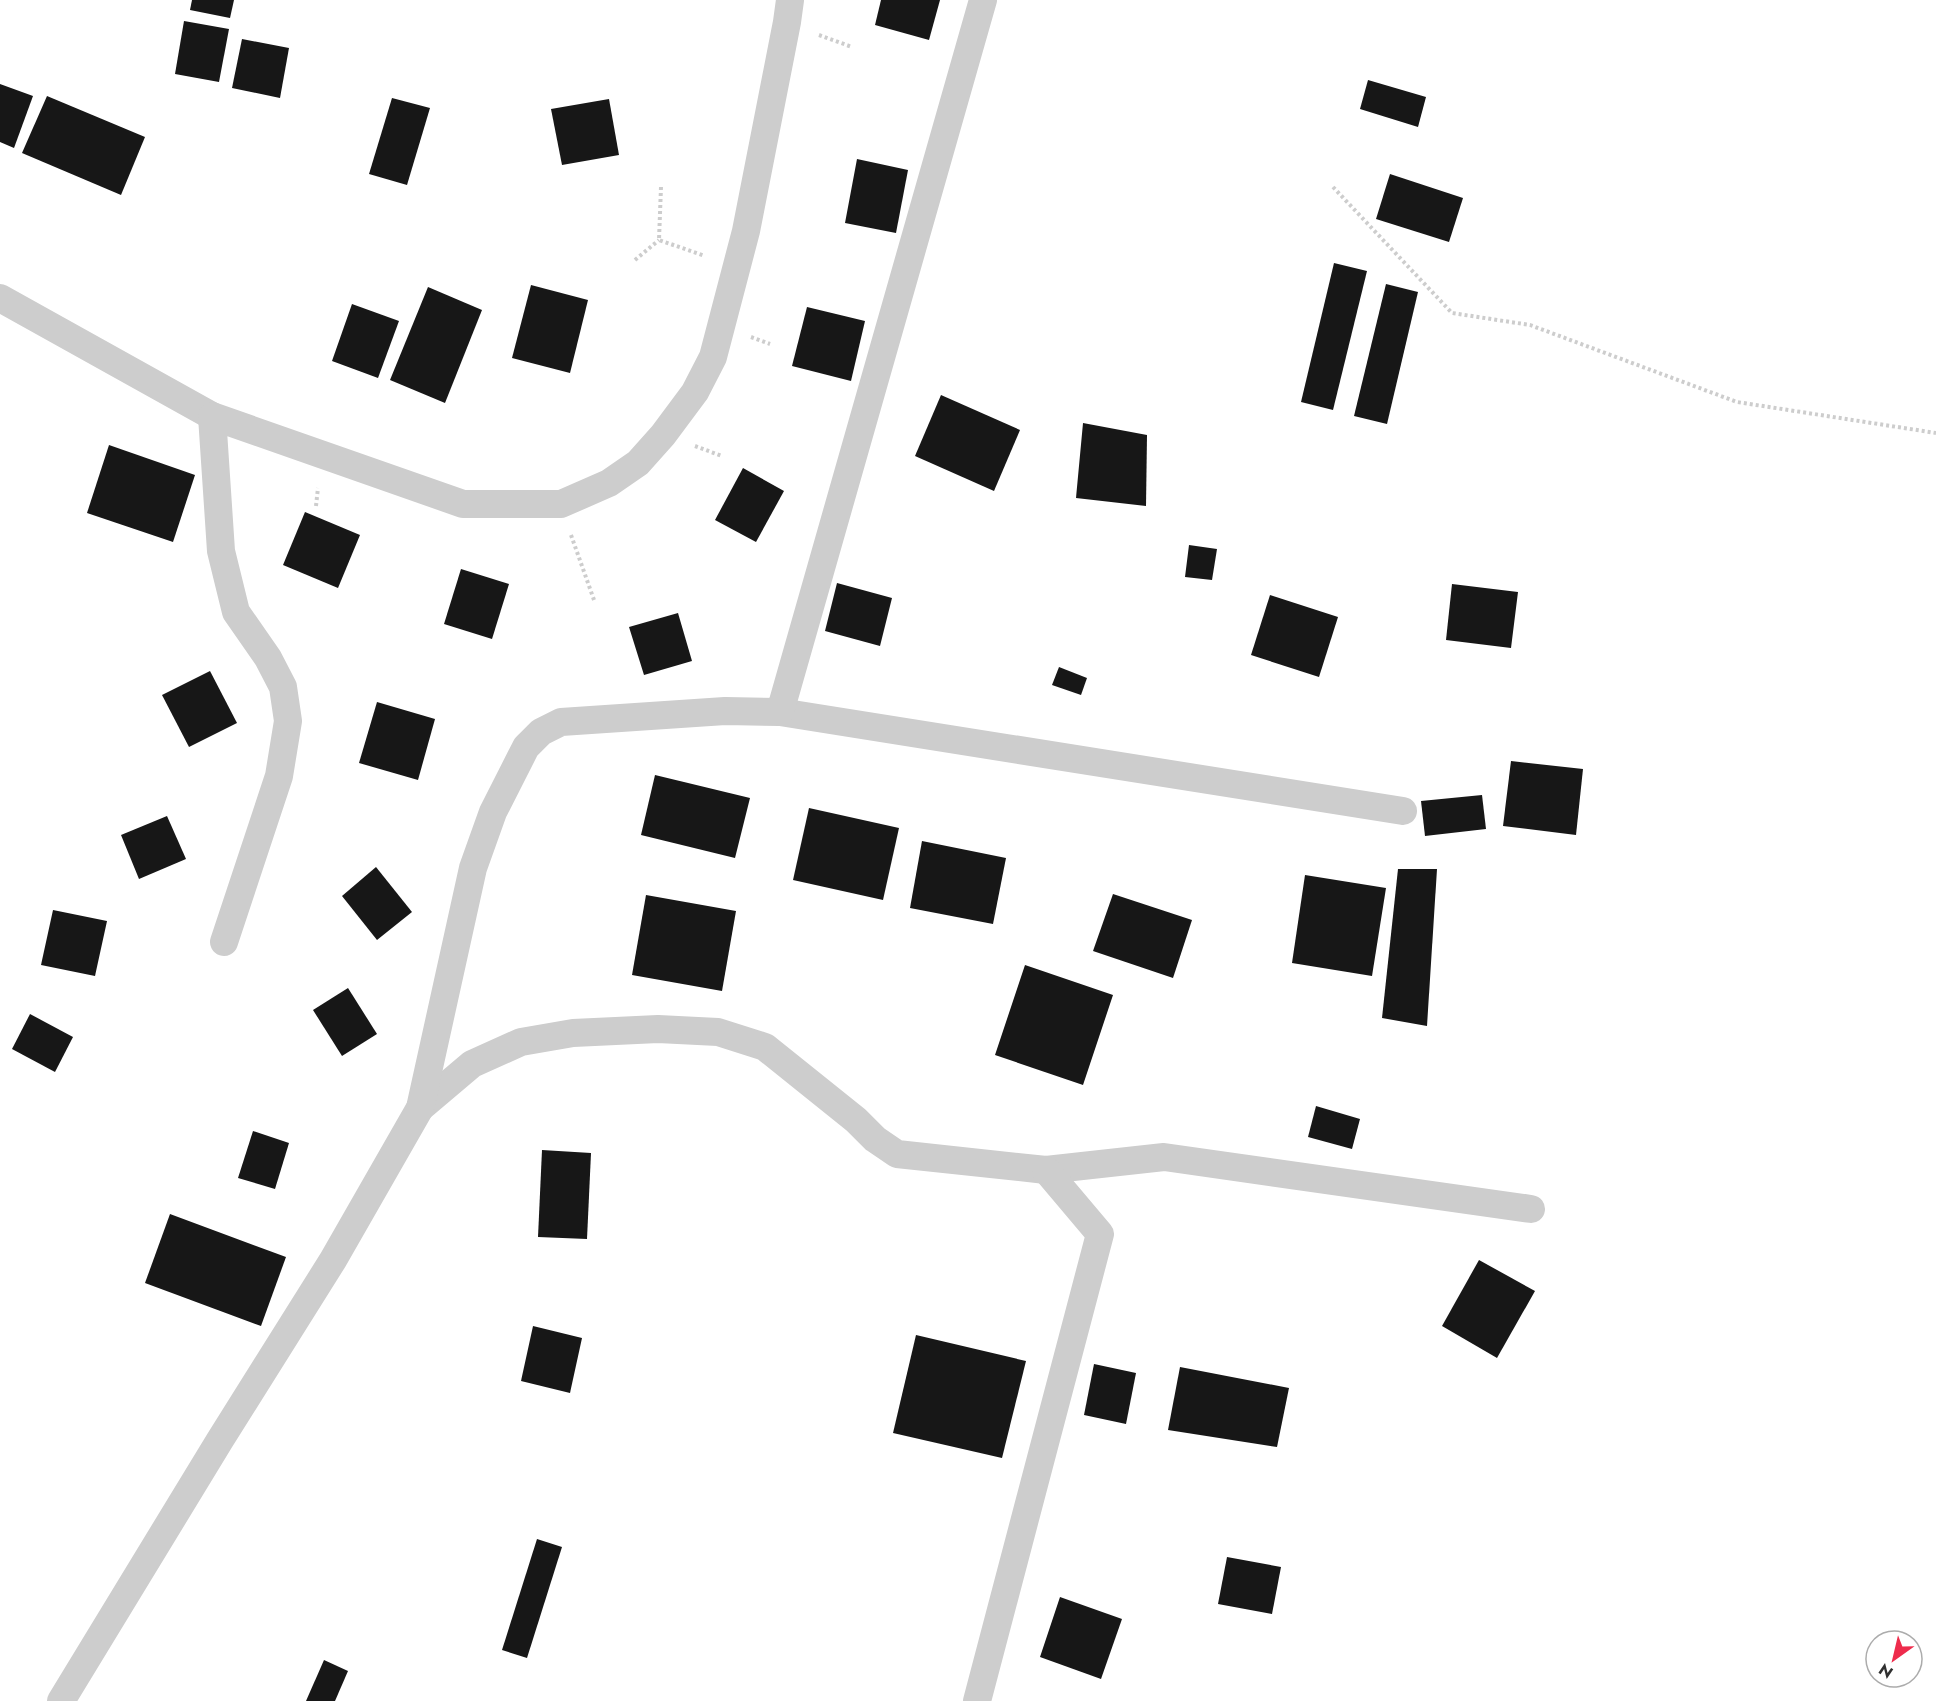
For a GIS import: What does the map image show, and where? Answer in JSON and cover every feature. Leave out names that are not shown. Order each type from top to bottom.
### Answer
[{"type":"street","points":[[0,298],[213,416],[463,504],[561,504],[609,483],[638,463],[663,435],[695,392],[713,357],[738,267],[790,0]]},
{"type":"street","points":[[780,712],[983,0]]},
{"type":"street","points":[[213,416],[221,551],[236,612],[268,658],[283,687],[288,721],[279,776],[224,942]]},
{"type":"street","points":[[61,1701],[333,1260],[420,1108],[473,868],[493,812],[526,747],[541,732],[561,722],[725,711],[780,712],[1403,811]]},
{"type":"street","points":[[420,1108],[472,1064],[521,1042],[573,1033],[658,1029],[717,1032],[765,1047],[856,1120],[875,1139],[897,1154],[1046,1170],[1164,1157],[1531,1209]]},
{"type":"street","points":[[977,1701],[1100,1234],[1046,1170]]},
{"type":"path","points":[[635,260],[659,240],[661,187]]},
{"type":"path","points":[[1333,187],[1452,313],[1530,325],[1737,402],[1936,433]]},
{"type":"path","points":[[659,240],[738,267]]},
{"type":"path","points":[[561,504],[594,600]]},
{"type":"building","points":[[192,0],[234,0],[230,18],[190,10]]},
{"type":"building","points":[[881,0],[940,0],[929,40],[875,25]]},
{"type":"building","points":[[184,21],[229,29],[219,82],[175,74]]},
{"type":"building","points":[[242,39],[289,48],[280,98],[232,88]]},
{"type":"building","points":[[1368,80],[1426,97],[1418,127],[1360,109]]},
{"type":"building","points":[[0,84],[33,96],[14,148],[0,142]]},
{"type":"building","points":[[47,96],[145,137],[121,195],[22,153]]},
{"type":"building","points":[[392,98],[430,108],[407,185],[369,174]]},
{"type":"building","points":[[609,99],[619,155],[562,165],[551,109]]},
{"type":"building","points":[[857,159],[908,170],[896,233],[845,223]]},
{"type":"building","points":[[1390,174],[1463,198],[1449,242],[1376,219]]},
{"type":"building","points":[[1334,263],[1367,271],[1333,410],[1301,402]]},
{"type":"building","points":[[1386,284],[1418,292],[1387,424],[1354,416]]},
{"type":"building","points":[[531,285],[588,300],[570,373],[512,358]]},
{"type":"building","points":[[428,287],[482,310],[445,403],[390,380]]},
{"type":"building","points":[[352,304],[399,321],[378,378],[332,361]]},
{"type":"building","points":[[807,307],[865,321],[851,381],[792,366]]},
{"type":"building","points":[[941,395],[1020,430],[994,491],[915,456]]},
{"type":"building","points":[[1083,423],[1147,435],[1146,506],[1076,498]]},
{"type":"building","points":[[109,445],[195,475],[173,542],[87,513]]},
{"type":"building","points":[[743,468],[784,491],[756,542],[715,520]]},
{"type":"building","points":[[305,512],[360,535],[338,588],[283,565]]},
{"type":"building","points":[[1189,545],[1217,549],[1212,580],[1185,577]]},
{"type":"building","points":[[461,569],[509,584],[492,639],[444,624]]},
{"type":"building","points":[[837,583],[892,598],[880,646],[825,631]]},
{"type":"building","points":[[1452,584],[1518,592],[1511,648],[1446,640]]},
{"type":"building","points":[[1270,595],[1338,617],[1319,677],[1251,655]]},
{"type":"building","points":[[678,613],[692,661],[644,675],[629,627]]},
{"type":"building","points":[[1059,667],[1087,678],[1081,695],[1052,685]]},
{"type":"building","points":[[210,671],[237,723],[189,747],[162,695]]},
{"type":"building","points":[[377,702],[435,719],[418,780],[359,763]]},
{"type":"building","points":[[1511,761],[1583,769],[1576,835],[1503,826]]},
{"type":"building","points":[[655,775],[750,798],[735,858],[641,835]]},
{"type":"building","points":[[1482,795],[1486,829],[1425,836],[1421,801]]},
{"type":"building","points":[[809,808],[899,828],[883,900],[793,880]]},
{"type":"building","points":[[167,816],[186,859],[139,879],[121,835]]},
{"type":"building","points":[[922,841],[1006,858],[993,924],[910,908]]},
{"type":"building","points":[[376,867],[412,912],[377,940],[342,896]]},
{"type":"building","points":[[1398,869],[1437,869],[1427,1026],[1382,1018]]},
{"type":"building","points":[[1305,875],[1386,888],[1372,976],[1292,963]]},
{"type":"building","points":[[1113,894],[1192,920],[1173,978],[1093,951]]},
{"type":"building","points":[[646,895],[736,911],[722,991],[632,975]]},
{"type":"building","points":[[53,910],[107,921],[95,976],[41,965]]},
{"type":"building","points":[[1025,965],[1113,995],[1083,1085],[995,1055]]},
{"type":"building","points":[[348,988],[377,1034],[342,1056],[313,1010]]},
{"type":"building","points":[[30,1014],[73,1037],[55,1072],[12,1049]]},
{"type":"building","points":[[1316,1106],[1360,1119],[1352,1149],[1308,1137]]},
{"type":"building","points":[[253,1131],[289,1143],[275,1189],[238,1178]]},
{"type":"building","points":[[542,1150],[591,1153],[587,1239],[538,1237]]},
{"type":"building","points":[[170,1214],[286,1257],[261,1326],[145,1283]]},
{"type":"building","points":[[1479,1260],[1535,1291],[1497,1358],[1442,1326]]},
{"type":"building","points":[[533,1326],[582,1338],[570,1393],[521,1381]]},
{"type":"building","points":[[916,1335],[1026,1361],[1002,1458],[893,1433]]},
{"type":"building","points":[[1094,1364],[1136,1373],[1126,1424],[1084,1415]]},
{"type":"building","points":[[1180,1367],[1289,1388],[1277,1447],[1168,1430]]},
{"type":"building","points":[[537,1539],[562,1547],[527,1658],[502,1650]]},
{"type":"building","points":[[1227,1557],[1281,1567],[1272,1614],[1218,1604]]},
{"type":"building","points":[[1060,1597],[1122,1619],[1101,1679],[1040,1657]]},
{"type":"building","points":[[324,1660],[348,1671],[335,1701],[306,1701]]}]
